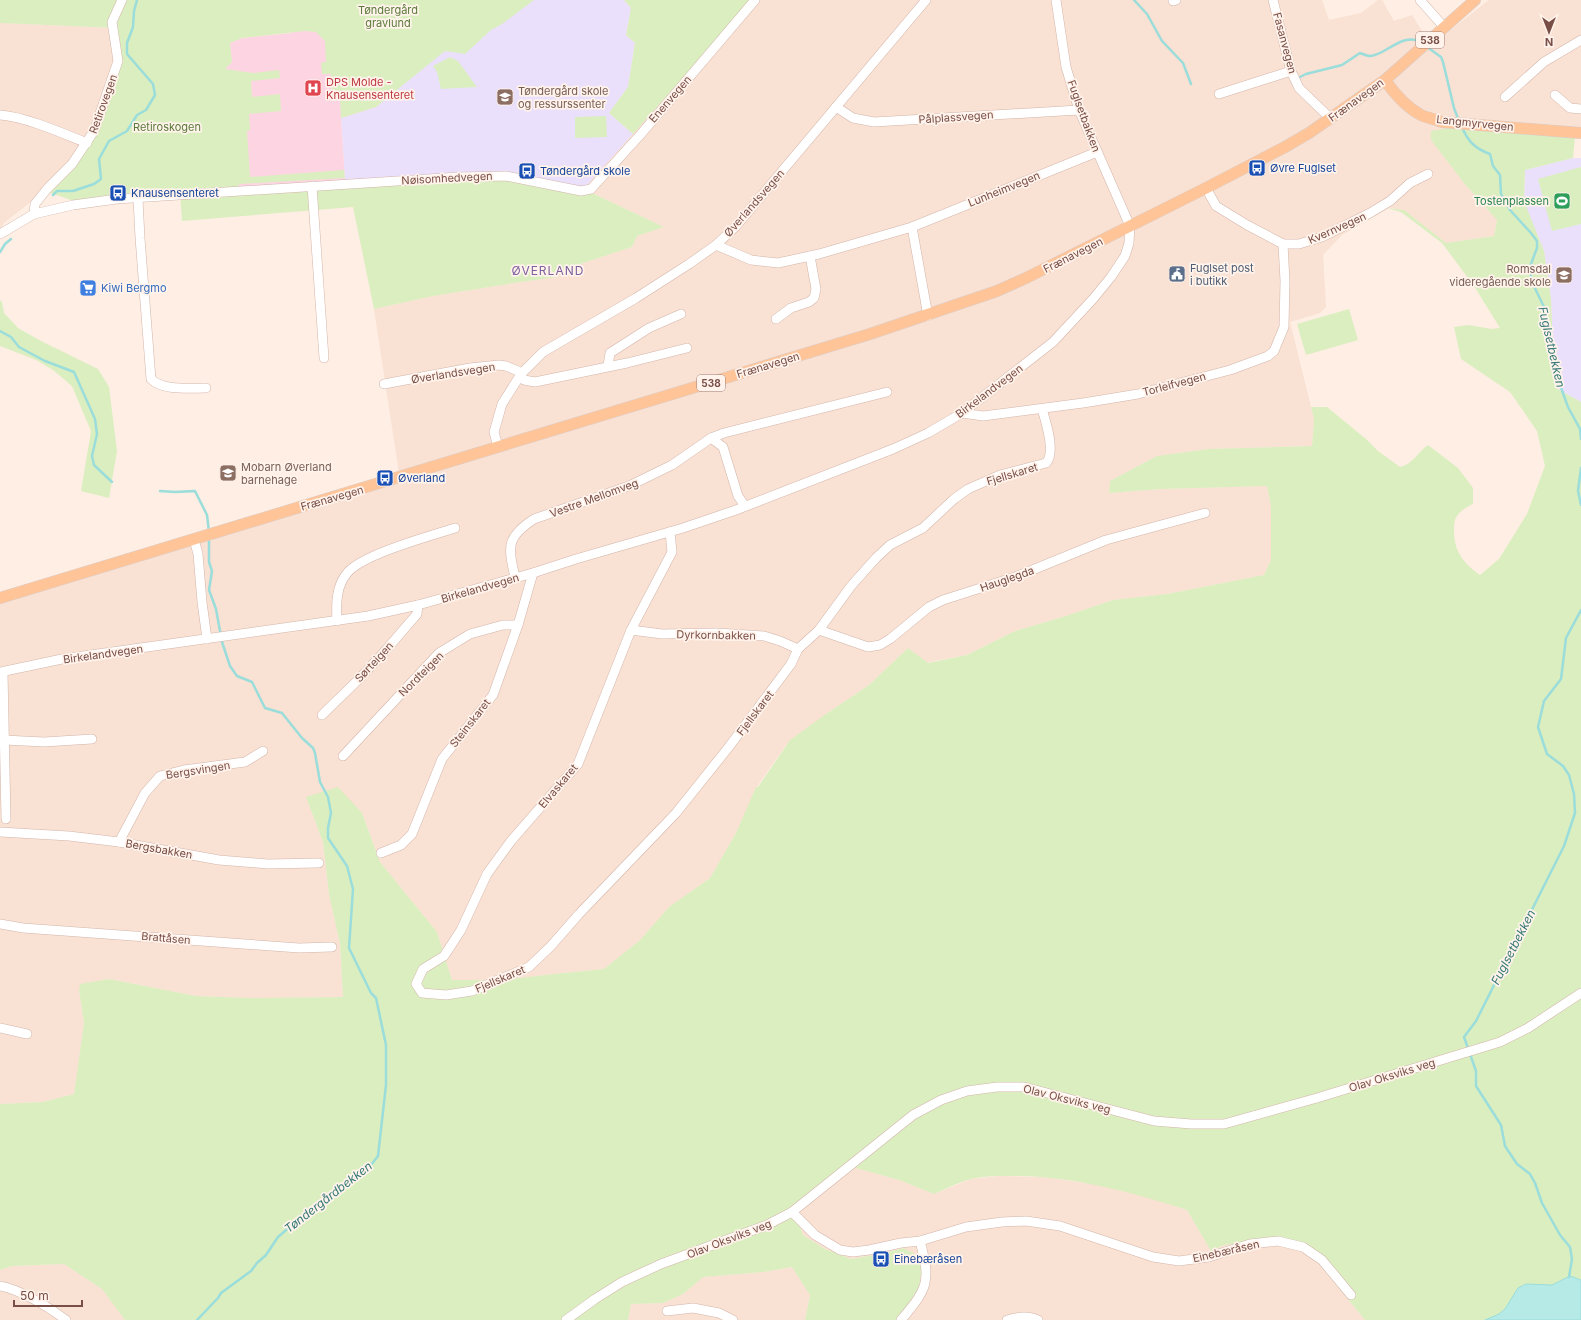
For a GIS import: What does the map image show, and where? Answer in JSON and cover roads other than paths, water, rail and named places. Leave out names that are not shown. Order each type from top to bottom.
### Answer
[{"type":"main road","name":"Frænavegen","points":[[0,598],[370,487],[928,316],[1012,285],[1285,147],[1331,119],[1385,80],[1475,0]]},
{"type":"main road","name":"Langmyrvegen","points":[[1385,80],[1405,103],[1421,115],[1442,122],[1581,133]]},
{"type":"street","name":"Retirovegen","points":[[34,214],[35,204],[47,188],[72,164],[94,131],[118,61],[112,22],[122,0]]},
{"type":"street","name":"Enenvegen","points":[[581,191],[591,189],[646,128],[755,0]]},
{"type":"street","name":"Øverlandsvegen","points":[[498,447],[494,432],[502,404],[521,374],[543,352],[636,298],[716,245],[736,226],[926,0]]},
{"type":"street","name":"Fuglsetbakken","points":[[1056,0],[1066,67],[1079,110],[1130,226]]},
{"type":"street","name":"Fasanvegen","points":[[1273,0],[1291,71],[1299,88],[1331,119]]},
{"type":"street","points":[[1420,0],[1444,27]]},
{"type":"street","points":[[1505,97],[1544,62],[1581,40]]},
{"type":"street","points":[[1219,94],[1291,71]]},
{"type":"street","points":[[1555,95],[1570,108],[1581,110]]},
{"type":"street","name":"Pålplassvegen","points":[[836,107],[853,118],[874,122],[1079,110]]},
{"type":"street","points":[[0,115],[42,126],[87,143]]},
{"type":"street","name":"Lunheimvegen","points":[[716,245],[751,260],[778,263],[810,256],[912,227],[1097,152]]},
{"type":"street","name":"Kvernvegen","points":[[1283,244],[1299,244],[1322,237],[1350,224],[1390,201],[1410,183],[1428,174]]},
{"type":"street","name":"Nøisomhedvegen","points":[[0,234],[34,214],[73,205],[117,199],[459,177],[506,176],[581,191]]},
{"type":"street","points":[[312,186],[324,358]]},
{"type":"street","points":[[1206,188],[1216,206],[1247,225],[1283,244]]},
{"type":"street","points":[[138,198],[151,379],[158,384],[166,386],[206,388]]},
{"type":"street","name":"Birkelandvegen","points":[[1,672],[62,660],[337,621],[418,605],[533,573],[670,532],[745,506],[893,449],[928,433],[962,413],[1053,342],[1093,299],[1111,277],[1125,256],[1130,226]]},
{"type":"street","points":[[912,227],[928,316]]},
{"type":"street","name":"Torleifvegen","points":[[962,413],[983,416],[1083,404],[1138,394],[1230,370],[1268,356],[1274,351],[1284,327],[1285,281],[1283,244]]},
{"type":"street","points":[[776,319],[791,308],[809,302],[814,298],[816,289],[810,256]]},
{"type":"street","points":[[608,366],[610,353],[649,328],[681,314]]},
{"type":"street","points":[[521,374],[524,380],[535,382],[687,348]]},
{"type":"street","name":"Øverlandsvegen","points":[[384,384],[491,365],[506,366],[521,374]]},
{"type":"street","name":"Vestre Mellomveg","points":[[515,577],[510,554],[511,543],[515,534],[534,519],[629,486],[672,464],[711,438],[724,433],[887,392]]},
{"type":"street","name":"Fjellskaret","points":[[422,994],[446,995],[472,991],[529,967],[551,946],[579,914],[676,813],[728,748],[791,664],[798,649],[819,630],[851,586],[876,558],[890,545],[923,528],[954,499],[968,489],[1000,475],[1046,463],[1049,460],[1048,432],[1042,409]]},
{"type":"street","points":[[711,438],[723,447],[738,496],[745,506]]},
{"type":"street","name":"Hauglegda","points":[[819,630],[868,647],[880,645],[890,639],[928,607],[943,600],[1015,577],[1106,540],[1205,513]]},
{"type":"street","points":[[337,621],[336,604],[339,588],[348,572],[364,560],[416,540],[455,528]]},
{"type":"street","name":"Elvaskaret","points":[[422,994],[416,984],[423,969],[444,956],[461,930],[487,874],[510,841],[578,764],[631,630],[672,552],[670,532]]},
{"type":"street","points":[[194,539],[198,554],[202,602],[208,639]]},
{"type":"street","name":"Steinskaret","points":[[381,853],[401,845],[412,834],[442,759],[493,694],[518,625],[533,573]]},
{"type":"street","name":"Sørteigen","points":[[322,715],[360,678],[413,619],[417,614],[418,605]]},
{"type":"street","name":"Nordteigen","points":[[343,756],[439,653],[470,634],[503,626],[518,625]]},
{"type":"street","name":"Dyrkornbakken","points":[[631,630],[662,634],[717,633],[764,636],[798,649]]},
{"type":"street","points":[[1,672],[6,819]]},
{"type":"street","points":[[4,740],[44,742],[92,739]]},
{"type":"street","name":"Bergsvingen","points":[[119,842],[145,793],[160,776],[184,770],[245,762],[263,751]]},
{"type":"street","name":"Bergsbakken","points":[[0,832],[69,836],[119,842],[219,860],[268,864],[319,863]]},
{"type":"street","name":"Brattåsen","points":[[0,924],[23,928],[298,948],[332,947]]},
{"type":"street","name":"Olav Oksviks veg","points":[[566,1320],[622,1282],[661,1264],[767,1226],[792,1212],[913,1115],[940,1100],[967,1091],[1024,1087],[1154,1121],[1191,1124],[1224,1124],[1500,1042],[1528,1028],[1581,993]]},
{"type":"street","points":[[0,1028],[27,1034]]},
{"type":"street","name":"Einebæråsen","points":[[792,1212],[815,1235],[840,1250],[853,1252],[920,1241],[966,1227],[1002,1222],[1026,1221],[1060,1226],[1153,1257],[1179,1260],[1209,1257],[1250,1244],[1278,1241],[1303,1247],[1322,1260],[1351,1295]]},
{"type":"street","points":[[901,1320],[921,1294],[926,1282],[927,1265],[920,1241]]},
{"type":"street","points":[[0,1286],[13,1289],[66,1320]]},
{"type":"street","points":[[667,1311],[693,1308],[719,1313],[733,1320]]},
{"type":"street","points":[[1007,1320],[1021,1317],[1038,1320]]},
{"type":"water","points":[[1570,1276],[1581,1280],[1581,1320],[1485,1320],[1499,1314],[1505,1309],[1518,1288],[1526,1284],[1552,1285]]},
{"type":"waterway","name":"Tøndergårdbekken","points":[[53,195],[57,191],[73,191],[94,184],[101,179],[99,159],[109,141],[127,131],[137,115],[146,110],[155,95],[153,84],[127,54],[127,43],[133,27],[134,11],[137,0]]},
{"type":"waterway","name":"Fuglsetbekken","points":[[1134,0],[1147,14],[1162,41],[1183,63],[1191,84]]},
{"type":"waterway","name":"Fuglsetbekken","points":[[1298,78],[1306,74],[1342,65],[1360,53],[1369,56],[1376,55],[1402,41],[1415,40],[1422,43]]},
{"type":"waterway","name":"Fuglsetbekken","points":[[1427,47],[1441,57],[1454,108],[1459,121]]},
{"type":"waterway","name":"Fuglsetbekken","points":[[1462,127],[1467,137],[1473,144],[1490,154],[1493,166],[1500,175],[1501,194],[1510,210],[1537,241],[1537,248],[1531,264],[1531,280],[1544,307],[1548,335],[1559,382],[1568,407],[1580,429],[1581,439]]},
{"type":"waterway","name":"Tøndergårdbekken","points":[[0,252],[5,244],[11,239]]},
{"type":"waterway","name":"Tøndergårdbekken","points":[[0,331],[11,337],[19,347],[45,361],[74,372],[95,419],[97,434],[92,456],[94,465],[112,482]]},
{"type":"waterway","name":"Fuglsetbekken","points":[[1581,468],[1578,491],[1581,505]]},
{"type":"waterway","name":"Tøndergårdbekken","points":[[160,491],[195,491],[207,515],[209,532]]},
{"type":"waterway","name":"Tøndergårdbekken","points":[[197,1320],[221,1293],[251,1271],[266,1255],[278,1237],[292,1225],[322,1204],[352,1177],[371,1165],[378,1156],[386,1085],[386,1045],[376,998],[371,993],[349,948],[353,889],[347,866],[328,838],[331,813],[328,797],[320,782],[315,753],[313,748],[302,738],[282,713],[265,708],[252,682],[237,676],[230,666],[222,642],[216,609],[209,590],[212,571],[209,562],[209,539]]},
{"type":"waterway","name":"Fuglsetbekken","points":[[1569,1277],[1572,1259],[1570,1247],[1560,1235],[1542,1203],[1530,1174],[1517,1164],[1505,1146],[1501,1125],[1476,1086],[1476,1071],[1464,1037],[1476,1021],[1564,846],[1575,813],[1574,794],[1569,775],[1563,766],[1547,754],[1538,727],[1544,701],[1561,679],[1566,638],[1581,610]]},
{"type":"place","name":"DPS Molde - Knausensenteret","points":[[313,88]]},
{"type":"place","name":"Tøndergård skole og ressurssenter","points":[[505,97]]},
{"type":"place","name":"Øvre Fuglset","points":[[1257,168]]},
{"type":"place","name":"Tøndergård skole","points":[[527,171]]},
{"type":"place","name":"Knausensenteret","points":[[118,193]]},
{"type":"place","name":"Tostenplassen","points":[[1562,201]]},
{"type":"place","name":"Fuglset post i butikk","points":[[1177,274]]},
{"type":"place","name":"Romsdal videregående skole","points":[[1564,275]]},
{"type":"place","name":"Kiwi Bergmo","points":[[88,288]]},
{"type":"place","name":"Mobarn Øverland barnehage","points":[[228,473]]},
{"type":"place","name":"Øverland","points":[[385,478]]},
{"type":"place","name":"Einebæråsen","points":[[881,1259]]},
{"type":"district","name":"ØVERLAND","points":[[548,270]]},
{"type":"park label","name":"Tøndergård gravlund","points":[[388,16]]},
{"type":"park label","name":"Retiroskogen","points":[[167,127]]}]
